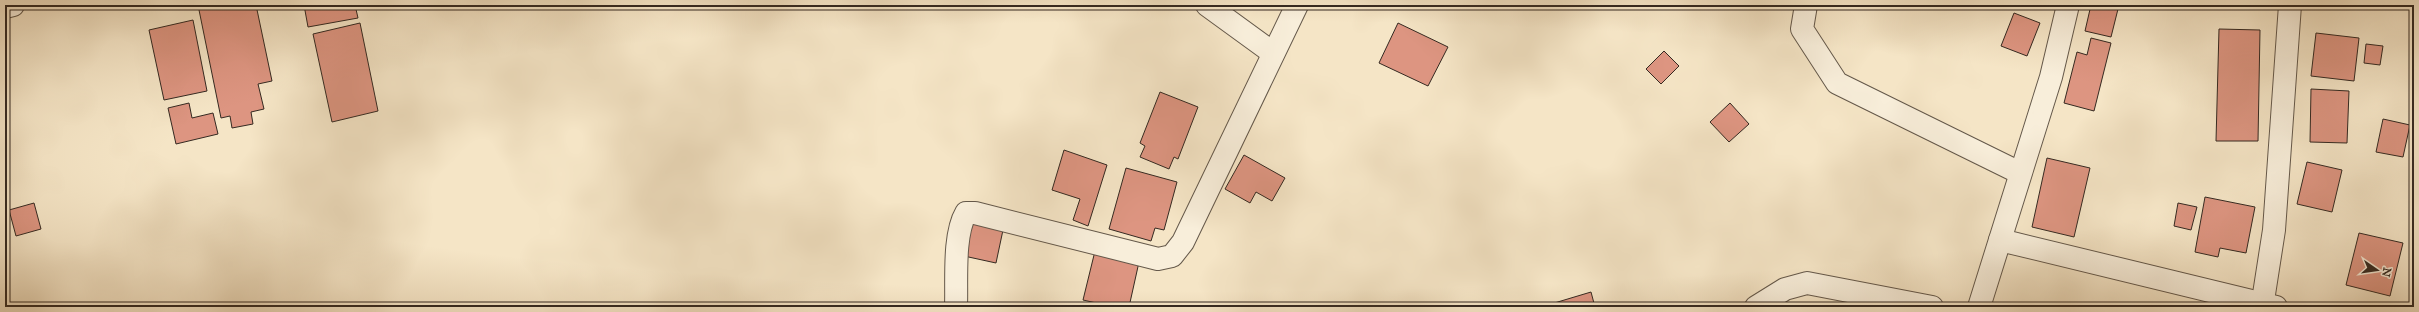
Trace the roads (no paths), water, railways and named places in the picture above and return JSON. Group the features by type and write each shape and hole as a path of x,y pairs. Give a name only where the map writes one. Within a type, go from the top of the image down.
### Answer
{"street":[{"path":"5,8 13,5"},
{"path":"1207,5 1274,53"},
{"path":"956,307 958,242 961,221 966,213 975,213 1158,259 1172,256 1183,242 1297,5"},
{"path":"1806,5 1802,29 1837,83 2020,172"},
{"path":"1979,307 2020,172 2051,77 2068,5"},
{"path":"2000,240 2267,306 2290,5"},
{"path":"1756,307 1785,289 1808,283 1932,307"}]}
